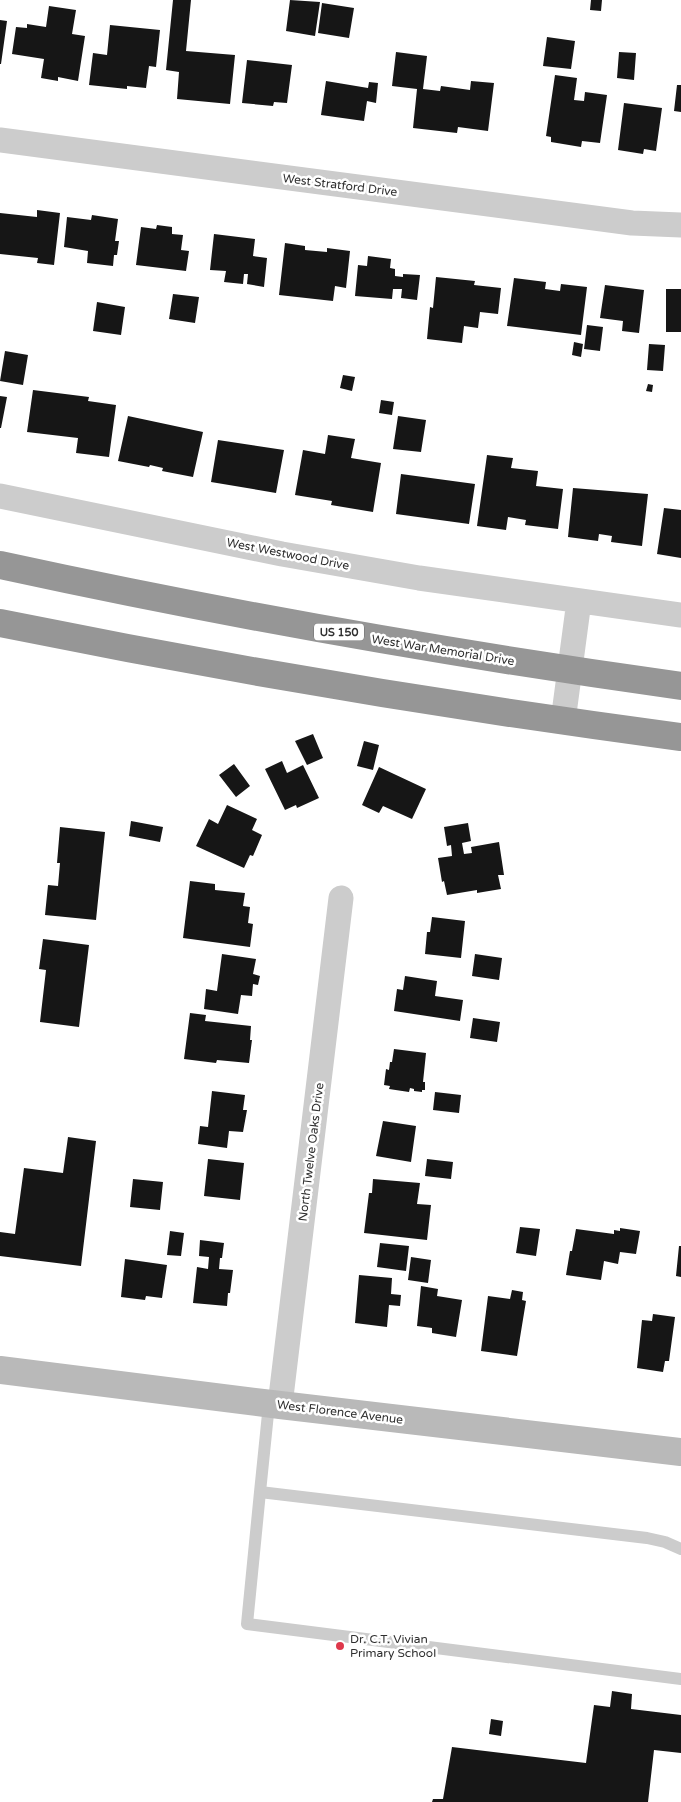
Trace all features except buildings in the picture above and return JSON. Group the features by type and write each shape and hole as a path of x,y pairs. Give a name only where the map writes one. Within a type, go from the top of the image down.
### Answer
{"highway":[{"name":"West War Memorial Drive","path":"0,566 127,593 313,628 681,686"},
{"path":"0,623 266,674 563,721 681,737"}],"street":[{"name":"West Stratford Drive","path":"0,140 632,223 681,225"},
{"name":"West Westwood Drive","path":"0,496 282,554 428,579 681,615"},
{"path":"563,721 579,601"},
{"name":"North Twelve Oaks Drive","path":"275,1404 341,898"},
{"name":"West Florence Avenue","path":"0,1370 681,1452"}],"lane":[{"path":"275,1404 260,1492 247,1624 681,1679"},
{"path":"260,1492 647,1538 665,1542 681,1549"}],"place":[{"name":"Dr. C.T. Vivian Primary School","path":"340,1646"}]}
